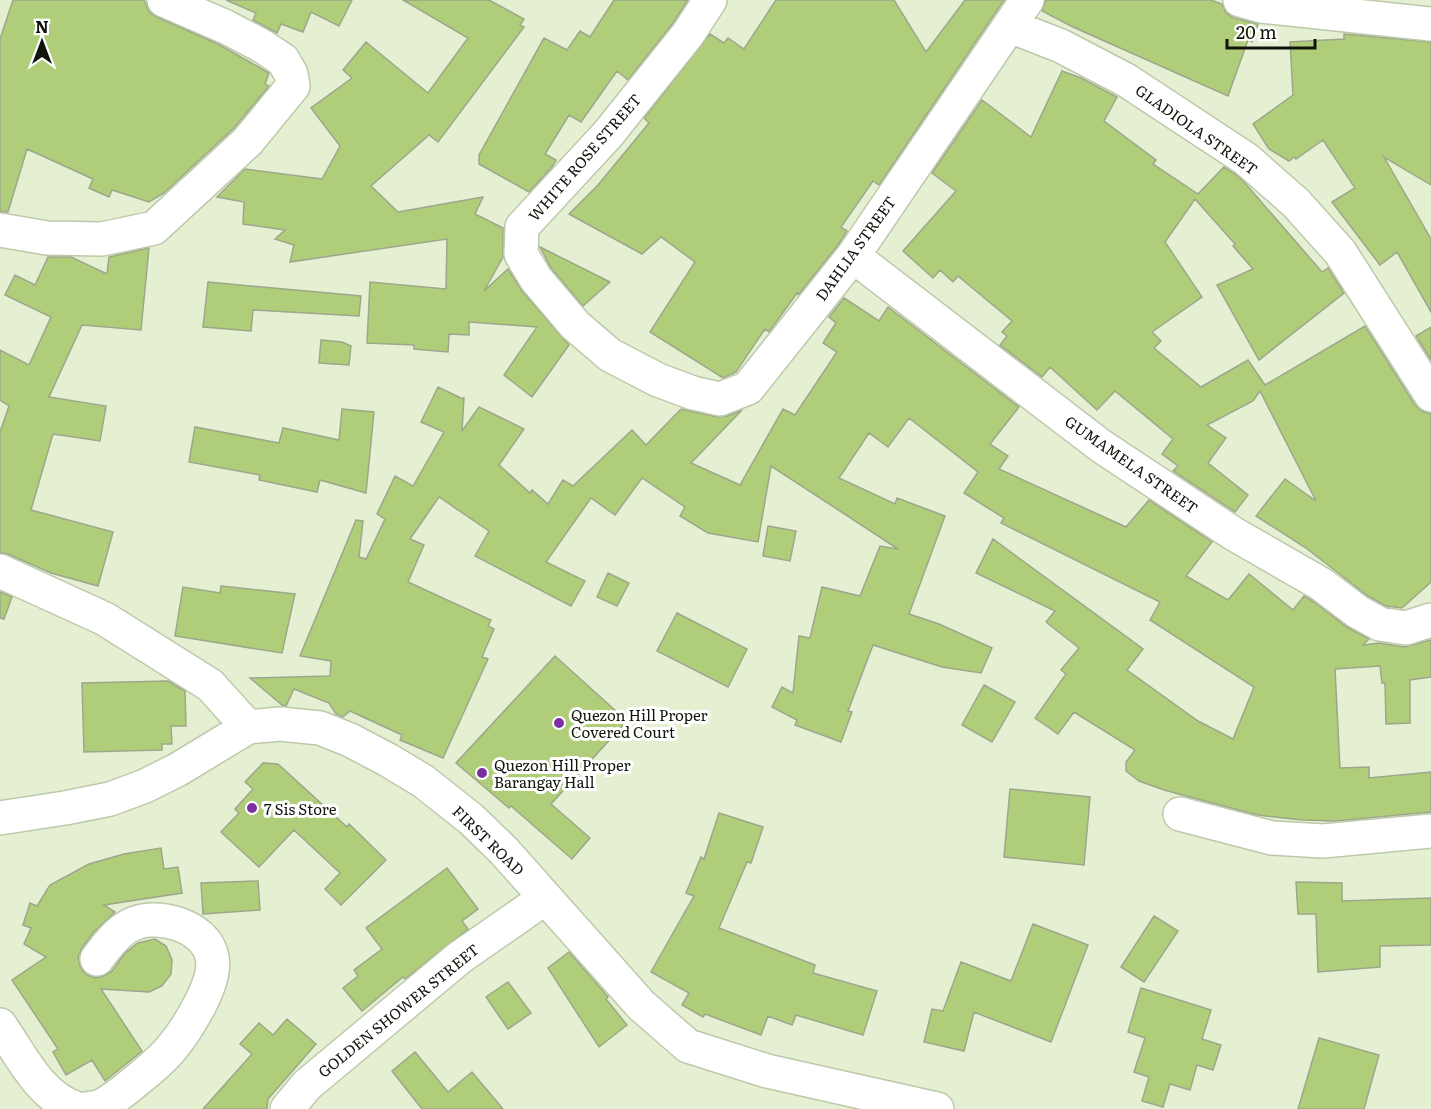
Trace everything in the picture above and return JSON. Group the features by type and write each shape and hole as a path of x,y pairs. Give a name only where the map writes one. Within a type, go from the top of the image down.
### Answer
{"street":[{"path":"0,230 47,238 102,239 154,228 248,141 293,86 291,74 283,60 262,46 226,27 164,0"},
{"name":"WHITE ROSE STREET","path":"658,380 610,355 575,325 536,279 521,254 522,228 608,134 688,34 710,0"},
{"path":"1240,0 1261,6 1431,24"},
{"name":"DAHLIA STREET","path":"658,380 693,393 720,399 748,388 853,256 1019,13"},
{"name":"GLADIOLA STREET","path":"1019,13 1061,46 1126,80 1192,122 1254,166 1296,203 1340,252 1431,395"},
{"name":"GUMAMELA STREET","path":"853,256 1101,446 1234,534 1321,584 1358,612 1380,624 1406,628 1431,620"},
{"path":"0,570 105,619 210,685 248,728"},
{"name":"FIRST ROAD","path":"0,818 110,799 145,786 177,770 248,728 280,724 320,728 350,740 423,781 471,819 504,851 641,1005 688,1046 767,1071 937,1109"},
{"path":"1180,814 1272,838 1323,841 1431,831"},
{"name":"GOLDEN SHOWER STREET","path":"287,1109 307,1085 459,958 545,898"},
{"path":"85,1109 102,1106 170,1051 206,994 212,957 204,942 189,928 173,922 150,919 129,926 113,939 97,959"},
{"path":"0,1025 46,1091 63,1104 78,1109"}],"building":[{"path":"13,0 144,0 149,12 157,17 218,44 269,73 265,84 269,86 234,128 164,193 149,202 112,190 109,197 89,188 93,179 27,149 8,212 0,212 0,39"},
{"path":"226,0 352,0 339,26 311,12 303,32 281,24 277,33 253,20 256,13"},
{"path":"403,0 489,0 524,19 520,25 524,27 438,142 429,135 371,186 398,212 483,197 475,214 503,228 503,257 484,291 508,269 522,291 569,345 532,397 504,375 537,327 469,322 469,335 449,334 448,352 414,349 414,345 367,343 370,282 446,289 447,239 290,262 294,245 275,239 285,230 243,224 244,202 217,197 245,169 322,179 340,146 311,108 352,78 343,70 366,42 428,93 468,38"},
{"path":"614,0 688,0 628,80 617,71 581,122 569,115 545,154 556,160 529,192 479,164 479,155 544,38 567,50 580,31 590,37"},
{"path":"776,0 894,0 926,52 965,0 1004,0 879,185 873,181 841,227 847,231 838,245 799,294 797,293 769,332 765,329 736,372 723,378 650,332 695,262 661,237 642,254 569,214 598,185 649,123 644,118 710,34 724,43 728,38 744,49"},
{"path":"1046,0 1211,0 1222,4 1226,13 1234,18 1258,24 1252,42 1248,40 1228,96 1042,11"},
{"path":"1344,34 1431,42 1431,185 1384,157 1431,239 1431,312 1397,252 1380,265 1332,202 1355,188 1323,140 1296,159 1294,157 1289,161 1269,149 1253,124 1293,95 1290,42 1344,39"},
{"path":"1062,71 1117,97 1104,121 1156,160 1153,164 1198,194 1224,167 1235,174 1322,272 1328,268 1344,293 1259,360 1217,285 1253,269 1233,246 1235,244 1195,199 1165,242 1202,297 1152,332 1161,341 1154,348 1201,387 1248,360 1265,385 1365,326 1415,405 1431,414 1431,582 1402,608 1386,606 1368,596 1306,548 1256,516 1285,479 1316,501 1260,391 1253,401 1207,425 1226,438 1208,463 1248,495 1235,512 1173,471 1178,466 1162,454 1173,439 1115,391 1097,410 1050,367 1042,377 1000,345 1007,336 1002,332 1012,321 958,276 953,282 940,270 933,278 903,251 956,191 932,173 982,100 1031,137"},
{"path":"540,247 610,282 583,306 551,268"},
{"path":"149,248 141,330 82,325 49,397 106,406 100,441 53,434 31,510 113,532 98,586 51,573 8,554 0,553 0,432 9,406 0,400 0,350 29,365 51,317 5,295 15,275 35,285 48,257 71,257 107,274 109,257"},
{"path":"208,282 361,296 359,316 253,310 251,331 203,327"},
{"path":"844,298 879,321 888,307 1019,407 990,444 1008,456 999,469 1126,527 1149,500 1212,542 1186,576 1228,600 1249,574 1293,610 1304,596 1311,600 1347,627 1369,639 1363,645 1379,643 1404,647 1431,640 1431,677 1410,680 1410,723 1386,724 1385,683 1382,683 1380,666 1335,669 1340,768 1369,767 1369,778 1431,772 1431,812 1335,821 1257,815 1139,781 1126,771 1126,762 1135,750 1074,712 1058,734 1035,718 1066,674 1061,670 1079,648 1046,622 1055,611 976,573 993,539 1143,649 1127,670 1198,721 1233,739 1254,687 1150,620 1160,602 1001,523 1004,518 964,493 978,472 909,418 888,447 869,433 839,478 895,504 897,498 945,516 909,614 939,624 992,648 981,673 942,667 873,645 848,711 852,712 841,742 795,725 797,720 772,707 782,687 793,693 799,636 810,638 822,587 860,596 880,546 898,549 771,466 758,542 708,533 680,516 685,507 642,478 615,515 591,498 546,562 585,581 571,606 475,556 489,531 439,497 410,539 424,545 408,582 491,620 488,626 494,629 482,657 488,659 443,758 400,740 402,735 350,711 343,717 336,714 329,703 294,689 286,706 282,705 250,678 330,676 331,661 300,656 356,520 363,521 359,557 366,559 385,519 377,514 395,476 413,486 444,432 421,422 438,387 463,399 464,397 462,431 479,407 524,429 499,465 530,493 532,490 548,504 563,480 573,486 632,430 646,445 681,409 717,417 742,410 691,463 740,485 783,409 795,415 837,352 823,343 836,323 829,317"},
{"path":"1431,327 1431,360 1416,336"},
{"path":"321,340 342,342 351,346 349,365 319,363"},
{"path":"342,409 374,412 366,493 320,480 317,492 259,480 260,475 189,462 195,427 279,443 283,428 339,440"},
{"path":"768,526 796,531 790,561 763,556"},
{"path":"608,573 629,583 617,606 597,597"},
{"path":"221,586 295,594 282,653 175,636 183,587 220,593"},
{"path":"0,592 12,597 4,619 0,618"},
{"path":"677,613 747,649 728,687 657,651"},
{"path":"555,656 627,721 551,804 590,838 572,859 511,806 509,808 456,763"},
{"path":"168,681 185,691 186,726 171,726 172,744 162,744 162,750 84,752 82,683"},
{"path":"984,685 1015,702 992,742 962,725"},
{"path":"263,763 278,764 347,827 349,824 386,860 341,905 325,889 340,873 294,830 259,867 221,832 239,813 235,809 253,789 245,782"},
{"path":"1010,789 1090,797 1084,865 1004,857"},
{"path":"719,813 763,827 751,863 747,862 719,928 815,965 813,973 877,991 863,1035 796,1015 792,1025 768,1016 761,1035 705,1014 703,1017 682,1005 689,993 651,972 694,896 686,893 701,857 704,859"},
{"path":"161,848 164,869 178,867 182,893 104,905 115,912 93,933 78,957 85,974 95,978 112,971 125,953 138,943 155,939 166,946 172,960 171,974 162,986 149,992 101,989 142,1051 105,1081 92,1060 66,1075 53,1052 58,1049 12,980 46,957 24,944 31,928 23,925 30,903 37,906 50,885 89,864 124,854"},
{"path":"447,868 478,909 462,921 468,929 405,979 403,977 362,1011 343,988 358,976 354,970 382,949 366,928"},
{"path":"258,881 260,910 203,914 201,883"},
{"path":"1296,882 1342,883 1342,901 1431,898 1431,945 1380,946 1380,967 1318,972 1316,914 1298,914"},
{"path":"1154,916 1178,931 1144,982 1121,967"},
{"path":"1033,924 1088,945 1051,1042 974,1012 964,1051 924,1042 932,1009 943,1011 961,962 1011,981"},
{"path":"569,952 608,997 606,999 627,1025 599,1047 548,968"},
{"path":"508,982 531,1013 508,1029 486,997"},
{"path":"1141,988 1211,1010 1202,1039 1221,1045 1213,1070 1197,1065 1190,1090 1170,1084 1163,1107 1142,1101 1149,1077 1134,1072 1145,1038 1128,1032"},
{"path":"287,1019 316,1044 268,1099 267,1109 203,1109 252,1054 240,1044 259,1023 273,1035"},
{"path":"1319,1038 1379,1055 1364,1109 1298,1109"},
{"path":"415,1052 448,1092 472,1072 503,1109 422,1109 392,1071"}],"place":[{"name":"Quezon Hill Proper Covered Court","path":"559,723"},
{"name":"Quezon Hill Proper Barangay Hall","path":"482,773"},
{"name":"7 Sis Store","path":"252,808"}]}
